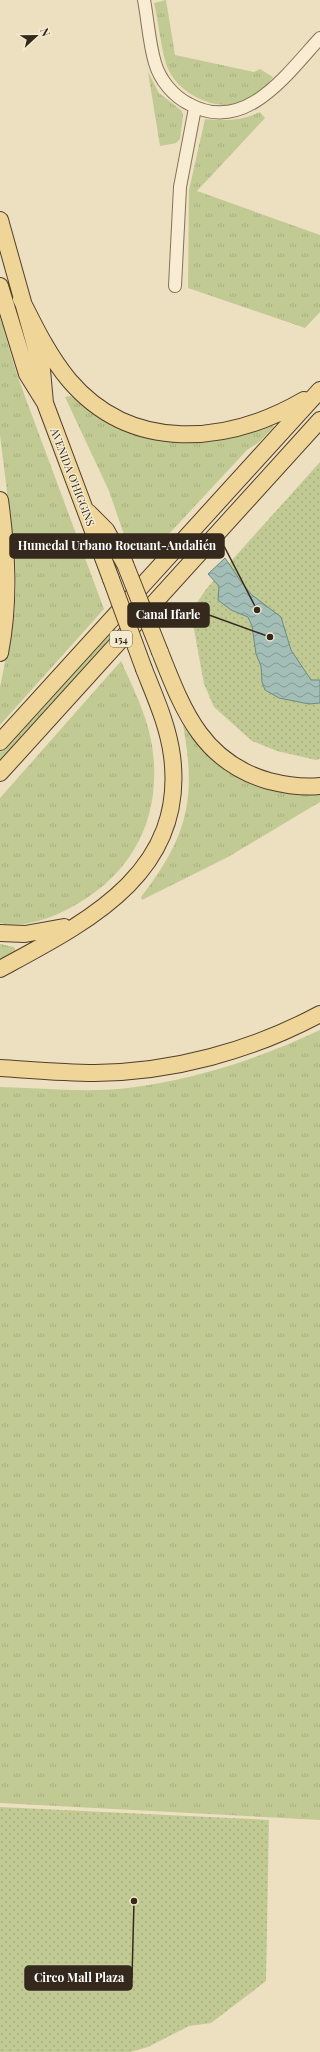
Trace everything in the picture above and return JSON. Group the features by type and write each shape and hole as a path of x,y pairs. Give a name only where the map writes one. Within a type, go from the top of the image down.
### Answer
{"main road":[{"name":"AVENIDA O'HIGGINS","path":"0,220 21,300 42,370 45,403"},
{"name":"AVENIDA O'HIGGINS","path":"0,286 27,374 45,403 164,721 171,749 173,784 169,811 160,838 141,871 115,899 90,916"},
{"path":"21,300 61,369 80,391 118,418 149,429 184,435 202,435 236,429 268,419 287,410 320,389"},
{"name":"154","path":"0,742 320,389"},
{"name":"154","path":"0,773 320,420"},
{"path":"0,500 7,563 8,589 6,615 0,653"},
{"path":"84,508 106,530 124,564 189,718 206,742 222,758 241,770 264,780 290,786 320,786"},
{"path":"0,933 17,934 42,932 65,926 90,916"},
{"path":"0,969 90,916"},
{"path":"0,1068 94,1073 162,1068 189,1063 238,1048 288,1030 320,1014"}],"street":[{"path":"144,0 155,63 160,74 172,91 195,108 204,111 224,113 255,103 276,87 320,38"},
{"path":"175,286 180,187 195,108"}],"green space":[{"path":"166,0 175,55 254,72 260,69 273,77 266,86 251,99 228,105 215,104 204,100 192,95 182,88 174,79 166,63 154,3"},
{"path":"148,72 159,93 182,111 183,116 180,139 176,143 160,146"},
{"path":"260,112 265,118 197,191 320,235 320,312 305,328 188,288 189,190 205,119 233,120"},
{"path":"0,317 17,375 104,609 0,725 0,687 14,619 16,587 15,557 0,435"},
{"path":"71,396 94,412 117,425 141,434 166,440 191,442 217,440 243,435 269,425 273,425 274,427 258,443 247,450 154,550 150,544 130,552 109,491 65,397"},
{"path":"320,462 320,759 316,760 277,751 252,741 214,707 204,684 193,624 194,607 207,588"},
{"path":"115,628 117,633 0,762 0,752 72,671"},
{"path":"121,661 146,720 151,740 154,765 154,790 142,835 131,855 116,873 98,890 77,904 40,921 20,924 0,923 0,798"},
{"path":"182,720 214,759 320,792 320,802 228,857 142,900 141,897 170,854 179,834 185,814 189,771 187,747"},
{"path":"0,944 14,947 16,951 0,959"},
{"path":"320,1030 320,1820 0,1803 0,1087 96,1090 128,1088 178,1080 251,1059"},
{"path":"0,1807 269,1820 266,1981 211,2023 189,2026 148,2047 130,2052 0,2052"}],"water":[{"path":"225,558 252,595 281,617 291,650 311,680 320,680 320,703 309,704 279,698 265,690 262,682 261,666 256,654 252,626 248,617 231,610 218,600 219,586 208,574"}],"place":[{"name":"Humedal Urbano Rocuant-Andalién","path":"257,610"},
{"name":"Canal Ifarle","path":"270,637"},
{"name":"Circo Mall Plaza","path":"134,1901"}]}
